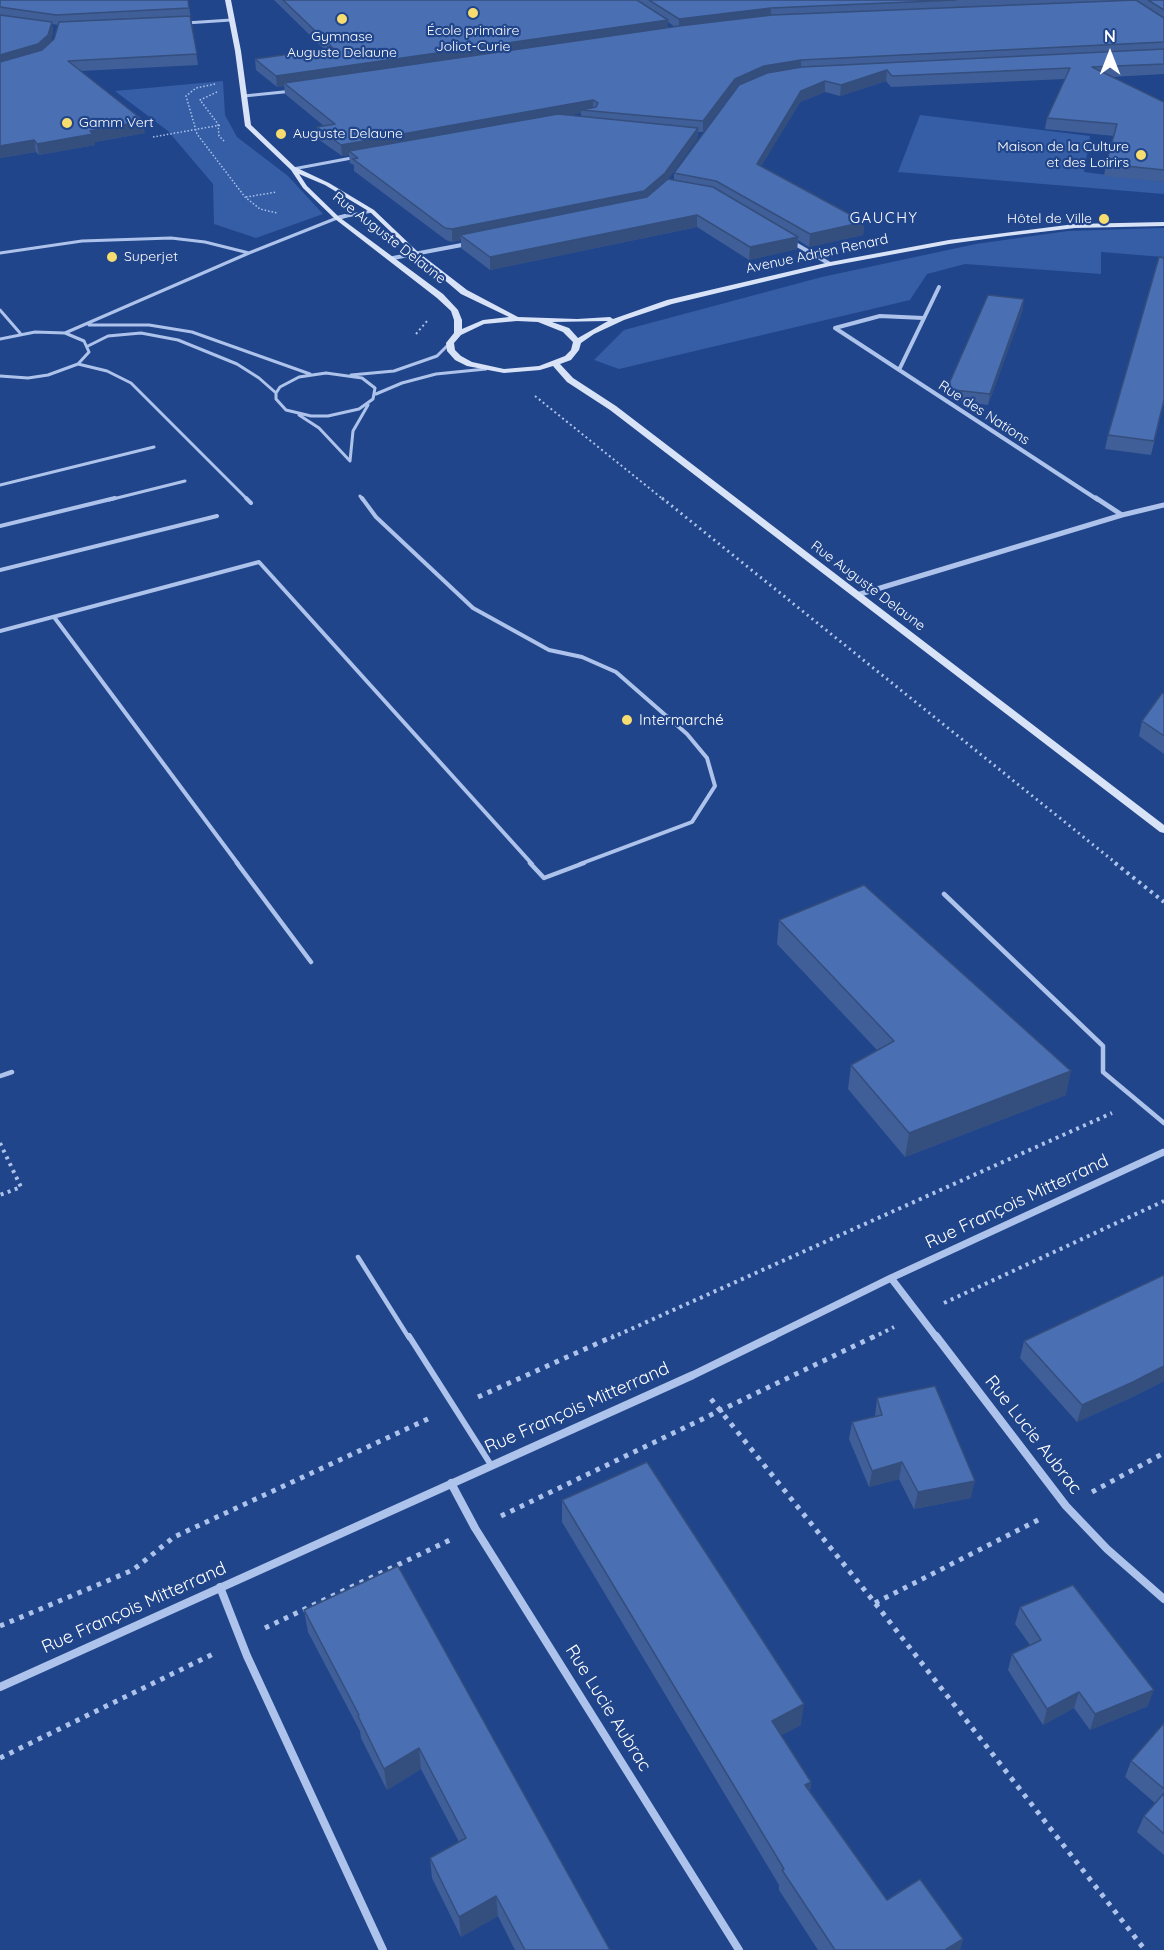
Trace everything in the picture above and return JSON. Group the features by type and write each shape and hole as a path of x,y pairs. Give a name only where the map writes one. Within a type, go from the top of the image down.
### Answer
{"street":[{"path":"228,0 243,81 246,121"},
{"path":"183,23 231,20"},
{"path":"244,96 297,90"},
{"name":"Rue Auguste Delaune","path":"246,121 259,138 293,169 305,187 337,218 393,258 454,310 458,320 458,333"},
{"path":"293,169 360,156"},
{"name":"Rue Auguste Delaune","path":"293,169 327,184 372,211 417,254 464,292 517,319"},
{"path":"337,218 372,211"},
{"name":"Avenue Adrien Renard","path":"556,364 568,358 575,350 577,342 591,332 621,318 670,302 830,264 949,242 1007,234 1075,226 1164,224"},
{"path":"791,241 830,264"},
{"path":"393,258 476,242"},
{"path":"899,370 922,318 939,287"},
{"name":"Rue des Nations","path":"922,318 880,316 835,328 1122,515"},
{"name":"Avenue Adrien Renard","path":"541,321 621,318"},
{"path":"556,364 522,371 486,369 458,358 451,351 450,343 458,333 483,322 517,319 541,321 566,330 577,342"},
{"name":"Rue Auguste Delaune","path":"556,364 570,380 613,408 1164,830"},
{"path":"857,595 1122,515 1164,505"},
{"name":"Rue François Mitterrand","path":"0,1687 693,1375 891,1278 1164,1152"},
{"name":"Rue Lucie Aubrac","path":"891,1278 1066,1506 1107,1549 1164,1599"},
{"name":"Rue Lucie Aubrac","path":"451,1483 475,1528 739,1950"},
{"path":"220,1587 247,1656 383,1950"}],"lane":[{"path":"0,339 20,333 65,333 249,253 337,218"},
{"path":"0,253 82,241 161,238 206,242 249,253"},
{"path":"0,310 20,333"},
{"path":"85,325 149,325 192,332 294,370 312,374 351,375 394,371 437,356 450,343"},
{"path":"0,376 28,378 48,375 78,364 89,352 88,346 84,341 65,333"},
{"path":"88,346 108,336 141,333 178,340 237,364 259,378 276,393"},
{"path":"78,364 107,371 131,383 251,503"},
{"path":"375,394 402,383 436,374 486,369"},
{"path":"312,374 288,382 276,393 276,399 279,405 320,428 350,461 353,431 375,394 375,388 370,383 351,375"},
{"path":"296,414 336,415 369,404"},
{"path":"0,485 154,447"},
{"path":"0,526 185,481"},
{"path":"0,631 259,562 544,878 692,822 715,786 706,758 687,734 616,672 582,657 549,650 473,608 376,517 360,496"},
{"path":"0,570 217,516"},
{"path":"54,617 311,962"},
{"path":"944,894 1103,1046 1103,1071 1164,1123"},
{"path":"0,1076 12,1071"},
{"path":"358,1257 491,1465"}],"path":[{"path":"228,144 219,136 219,126 200,100 243,81"},
{"path":"153,137 246,121"},
{"path":"424,362 417,355 411,343 431,317"},
{"path":"533,394 1164,902"},
{"path":"0,1626 132,1570 174,1537 454,1408 1138,1102"},
{"path":"0,1143 21,1187 0,1195"},
{"path":"918,1315 1164,1201"},
{"path":"693,1375 875,1603 1145,1950"},
{"path":"875,1603 1066,1506 1164,1453"}],"shaded area":[{"path":"223,81 225,115 237,137 288,176 323,214 256,238 214,224 213,184 168,131 115,91"},
{"path":"920,115 1090,136 1084,172 1164,182 1164,194 898,172"},
{"path":"1164,228 1164,257 1101,252 1101,274 965,264 927,274 910,300 619,369 594,360 624,330 822,277 976,244 1068,231"}],"building":[{"path":"0,0 188,0 189,8 56,15 0,7"},
{"path":"283,0 637,0 668,20 276,76 255,59 333,48"},
{"path":"649,0 956,0 771,8 679,19"},
{"path":"1136,0 1164,18 1164,42 801,60 764,66 735,79 703,121 581,110 596,107 598,103 593,100 341,145 317,127 335,124 284,83 679,26 772,15"},
{"path":"1148,0 1164,0 1164,10"},
{"path":"0,15 52,22 48,35 38,44 0,55"},
{"path":"190,16 197,54 68,61 144,121 90,131 93,134 37,144 34,140 0,146 0,62 42,50 54,39 59,22"},
{"path":"1164,49 1164,64 1092,67 1164,102 1164,170 1106,164 1117,124 1047,118 1070,68 892,76 887,70 841,85 825,81 801,91 757,164 864,222 810,234 716,181 674,173 739,85 767,73 802,67"},
{"path":"558,114 698,128 665,173 644,191 452,229 445,228 353,159 358,158 349,151"},
{"path":"668,179 713,187 798,237 750,247 697,215 490,257 460,235 647,197"},
{"path":"1159,257 1164,258 1164,400 1154,441 1108,435"},
{"path":"988,295 1024,299 990,394 954,390 948,386"},
{"path":"1162,693 1164,694 1164,736 1142,721"},
{"path":"864,885 1071,1071 909,1133 851,1065 894,1041 779,920"},
{"path":"1164,1275 1164,1366 1133,1382 1082,1405 1024,1341"},
{"path":"935,1386 975,1481 918,1492 902,1462 872,1471 852,1422 882,1415 877,1398"},
{"path":"647,1462 804,1704 772,1721 811,1782 805,1785 887,1900 920,1879 963,1939 945,1950 835,1950 782,1870 784,1869 562,1500"},
{"path":"398,1566 610,1950 525,1950 496,1896 459,1917 430,1858 466,1838 419,1748 384,1769 359,1715 304,1610"},
{"path":"1073,1585 1154,1690 1095,1714 1079,1692 1047,1709 1012,1654 1041,1640 1020,1607"},
{"path":"1164,1723 1164,1789 1131,1761"},
{"path":"1164,1793 1164,1834 1144,1816"}],"place":[{"name":"École primaire Joliot-Curie","path":"473,13"},
{"name":"Gymnase Auguste Delaune","path":"342,19"},
{"name":"Gamm Vert","path":"67,123"},
{"name":"Auguste Delaune","path":"281,134"},
{"name":"Maison de la Culture et des Loirirs","path":"1141,155"},
{"name":"Hôtel de Ville","path":"1104,219"},
{"name":"Superjet","path":"112,257"},
{"name":"Intermarché","path":"627,720"}],"district":[{"name":"GAUCHY","path":"884,218"}]}
